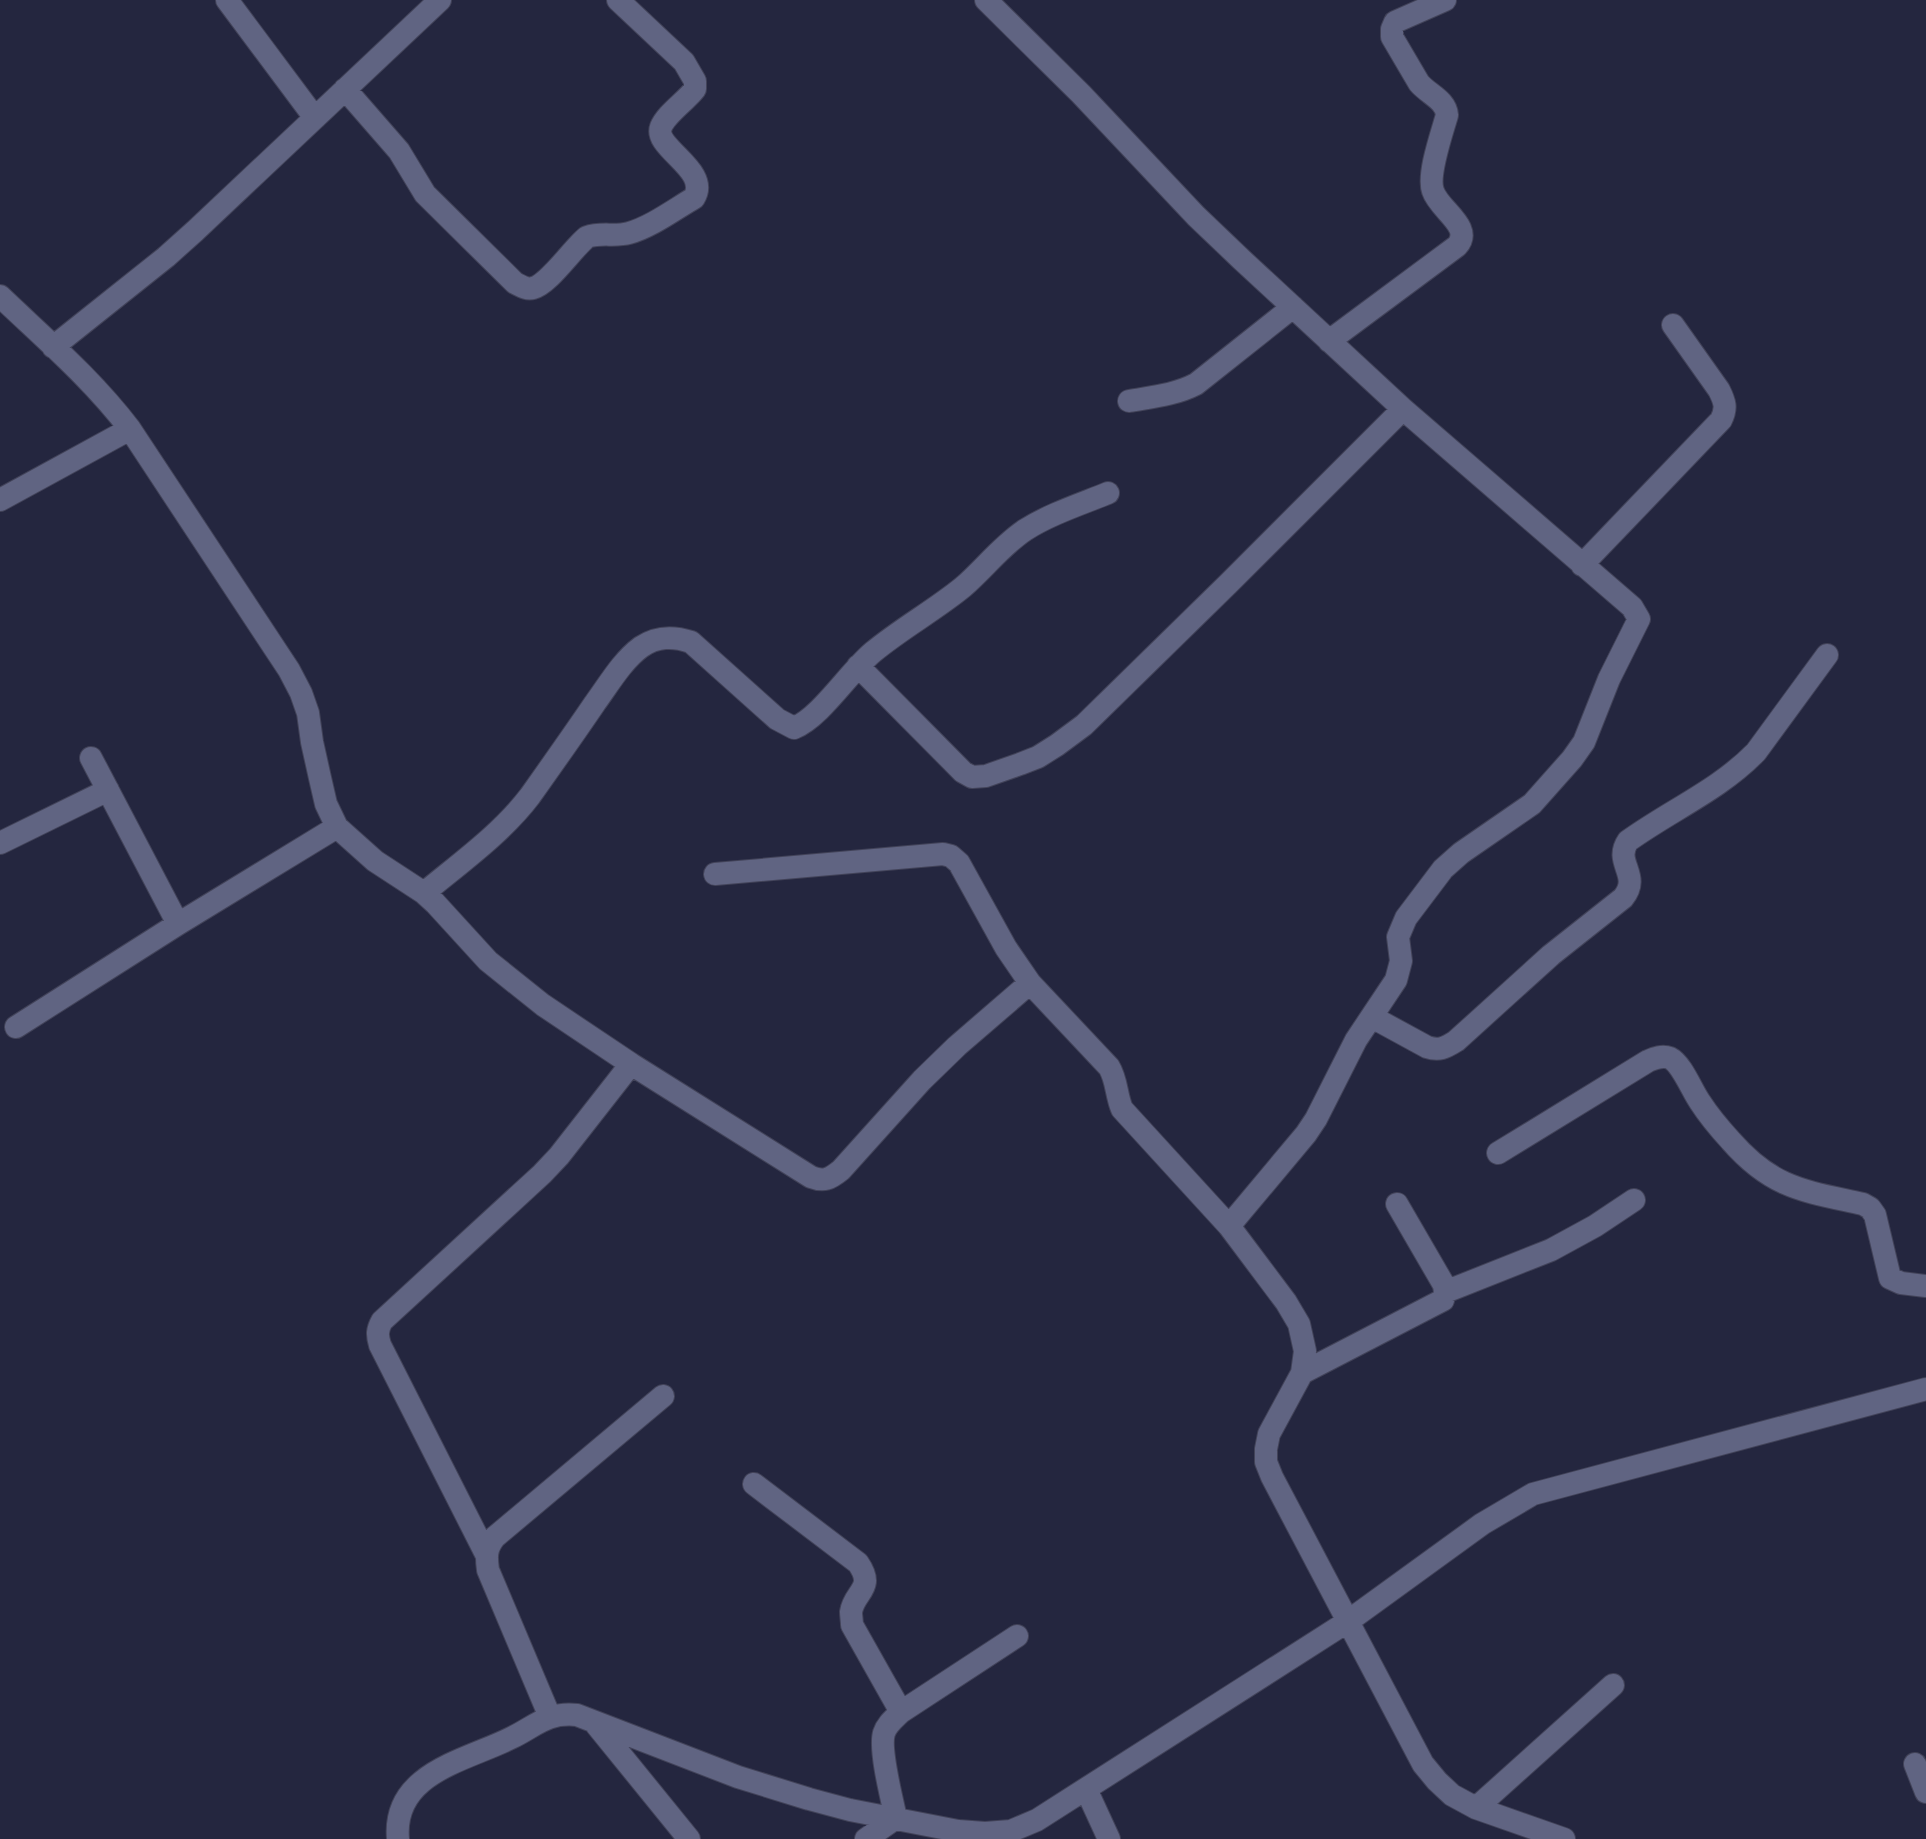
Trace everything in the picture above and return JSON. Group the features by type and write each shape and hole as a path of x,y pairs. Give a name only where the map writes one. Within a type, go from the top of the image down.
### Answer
{"street":[{"path":"227,0 315,118"},
{"path":"53,347 166,257 440,0"},
{"path":"345,89 399,151 425,194 515,282 531,289 539,286 548,278 587,237 596,234 618,235 640,229 694,198 698,191 698,183 692,173 665,141 660,129 663,122 695,89 695,82 684,62 618,0"},
{"path":"986,0 1074,87 1196,216 1403,409 1632,607 1639,619 1609,679 1584,742 1558,776 1532,804 1452,861 1436,878 1401,927 1398,937 1400,971 1391,990 1356,1040 1306,1134 1229,1226"},
{"path":"1329,341 1457,246 1462,240 1463,234 1460,228 1437,199 1432,185 1432,172 1446,108 1443,103 1424,89 1392,37 1392,29 1395,22 1445,0"},
{"path":"0,296 85,377 130,429 289,670 301,693 308,713 312,742 326,804 337,828 375,861 424,893 446,914 488,961 509,980 631,1064 811,1177 821,1181 830,1178 841,1170 928,1074 1030,983"},
{"path":"1129,401 1172,393 1196,384 1292,307"},
{"path":"1582,565 1721,420 1726,411 1725,401 1719,390 1673,325"},
{"path":"858,666 963,772 972,777 991,774 1038,757 1084,725 1403,409"},
{"path":"0,500 130,429"},
{"path":"424,893 485,841 528,798 620,668 641,647 660,638 677,637 691,642 777,719 794,728 810,719 858,666 892,637 962,588 1009,542 1025,530 1039,522 1108,493"},
{"path":"1372,1017 1436,1050 1446,1048 1456,1041 1551,955 1623,898 1629,890 1631,882 1623,857 1624,848 1628,841 1705,793 1743,765 1756,752 1827,655"},
{"path":"91,758 178,924"},
{"path":"0,843 108,790"},
{"path":"16,1027 178,924 337,828"},
{"path":"715,874 942,854 951,856 959,863 1006,948 1030,983 1109,1067 1115,1077 1118,1101 1129,1118 1229,1226 1286,1302 1298,1324 1305,1350 1302,1373 1269,1434 1266,1462 1347,1622 1423,1764 1437,1782 1452,1795 1476,1808 1564,1839"},
{"path":"1498,1153 1648,1061 1664,1056 1671,1058 1677,1064 1700,1102 1752,1164 1771,1177 1797,1189 1863,1204 1870,1208 1878,1223 1890,1278 1901,1283 1926,1286"},
{"path":"550,1717 488,1570 486,1554 380,1345 377,1335 382,1321 542,1174 559,1156 631,1064"},
{"path":"1445,1292 1558,1246 1594,1226 1634,1200"},
{"path":"1302,1373 1443,1300 1444,1286 1397,1204"},
{"path":"398,1839 398,1819 402,1806 416,1787 437,1770 510,1739 550,1717 563,1714 577,1715 763,1785 850,1810 958,1831 985,1833 1011,1831 1037,1820 1347,1622 1482,1524 1533,1494 1926,1388"},
{"path":"486,1554 489,1545 495,1537 663,1396"},
{"path":"754,1484 858,1563 863,1571 864,1586 851,1610 852,1624 901,1712"},
{"path":"896,1818 883,1740 884,1732 901,1712 1017,1636"},
{"path":"1476,1808 1614,1685"},
{"path":"593,1721 689,1839"},
{"path":"1915,1764 1926,1792"},
{"path":"1086,1789 1109,1839"},
{"path":"866,1839 896,1818"}]}
